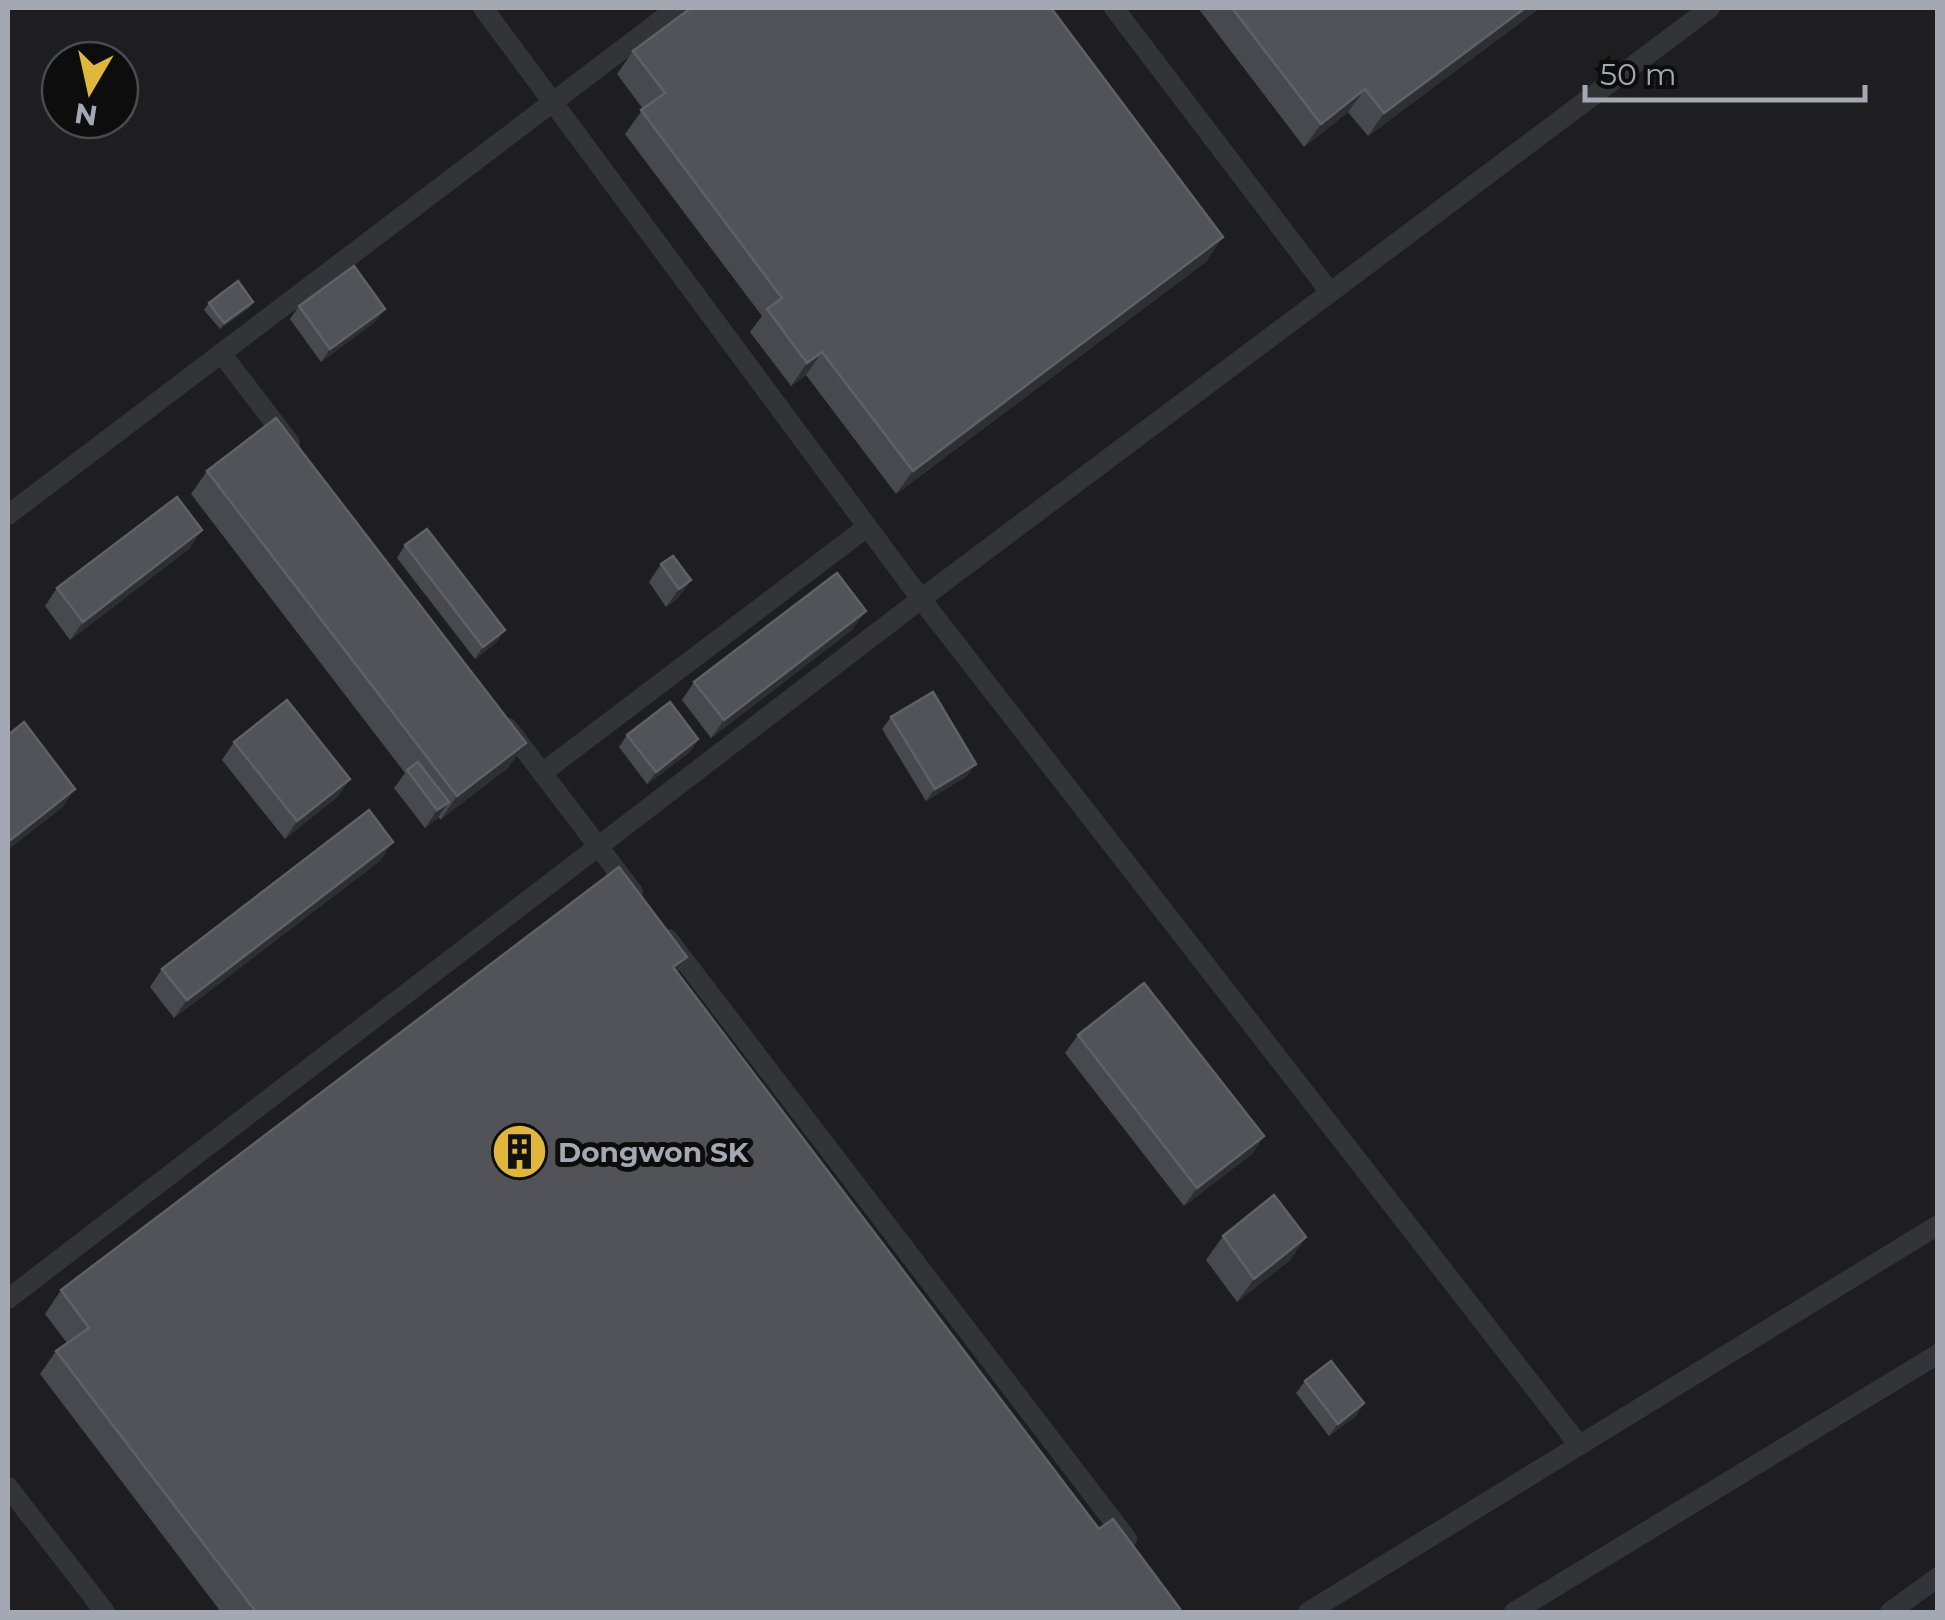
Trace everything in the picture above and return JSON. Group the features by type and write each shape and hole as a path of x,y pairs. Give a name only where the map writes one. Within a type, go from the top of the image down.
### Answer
{"lane":[{"path":"483,8 921,599 1579,1446"},
{"path":"8,515 677,8"},
{"path":"1114,8 1330,292"},
{"path":"8,1299 921,599 1710,8"},
{"path":"221,354 304,462"},
{"path":"542,773 867,526"},
{"path":"494,711 1135,1550"},
{"path":"1308,1612 1938,1225"},
{"path":"1514,1612 1938,1354"},
{"path":"8,1487 104,1612"},
{"path":"1890,1612 1938,1577"}],"shaded area":[{"path":"8,8 1937,8 1937,1612 8,1612"}],"building":[{"path":"691,8 1051,8 1223,237 913,471 822,352 807,363 767,309 782,298 641,110 665,93 633,51"},
{"path":"1232,8 1525,8 1384,113 1365,89 1321,124"},
{"path":"354,266 385,309 330,349 299,306"},
{"path":"238,281 253,302 224,323 209,303"},
{"path":"276,418 526,743 457,796 207,471"},
{"path":"177,497 202,530 83,622 57,588"},
{"path":"427,529 505,630 483,647 405,545"},
{"path":"673,556 691,580 679,589 661,564"},
{"path":"837,573 866,611 724,720 694,682"},
{"path":"933,692 976,764 935,789 891,717"},
{"path":"287,700 350,779 297,821 234,742"},
{"path":"670,702 698,739 656,772 627,735"},
{"path":"24,722 75,789 8,842 8,735"},
{"path":"418,762 449,802 437,810 407,770"},
{"path":"369,810 393,842 187,1000 162,969"},
{"name":"Dongwon SK","path":"619,867 687,957 673,967 1099,1529 1113,1519 1180,1609 256,1612 56,1351 89,1328 61,1290"},
{"path":"1144,983 1264,1136 1197,1188 1078,1035"},
{"path":"1274,1195 1306,1237 1254,1279 1223,1236"},
{"path":"1331,1361 1364,1403 1338,1424 1305,1381"}],"place":[{"name":"Dongwon SK","path":"519,1152"}]}
